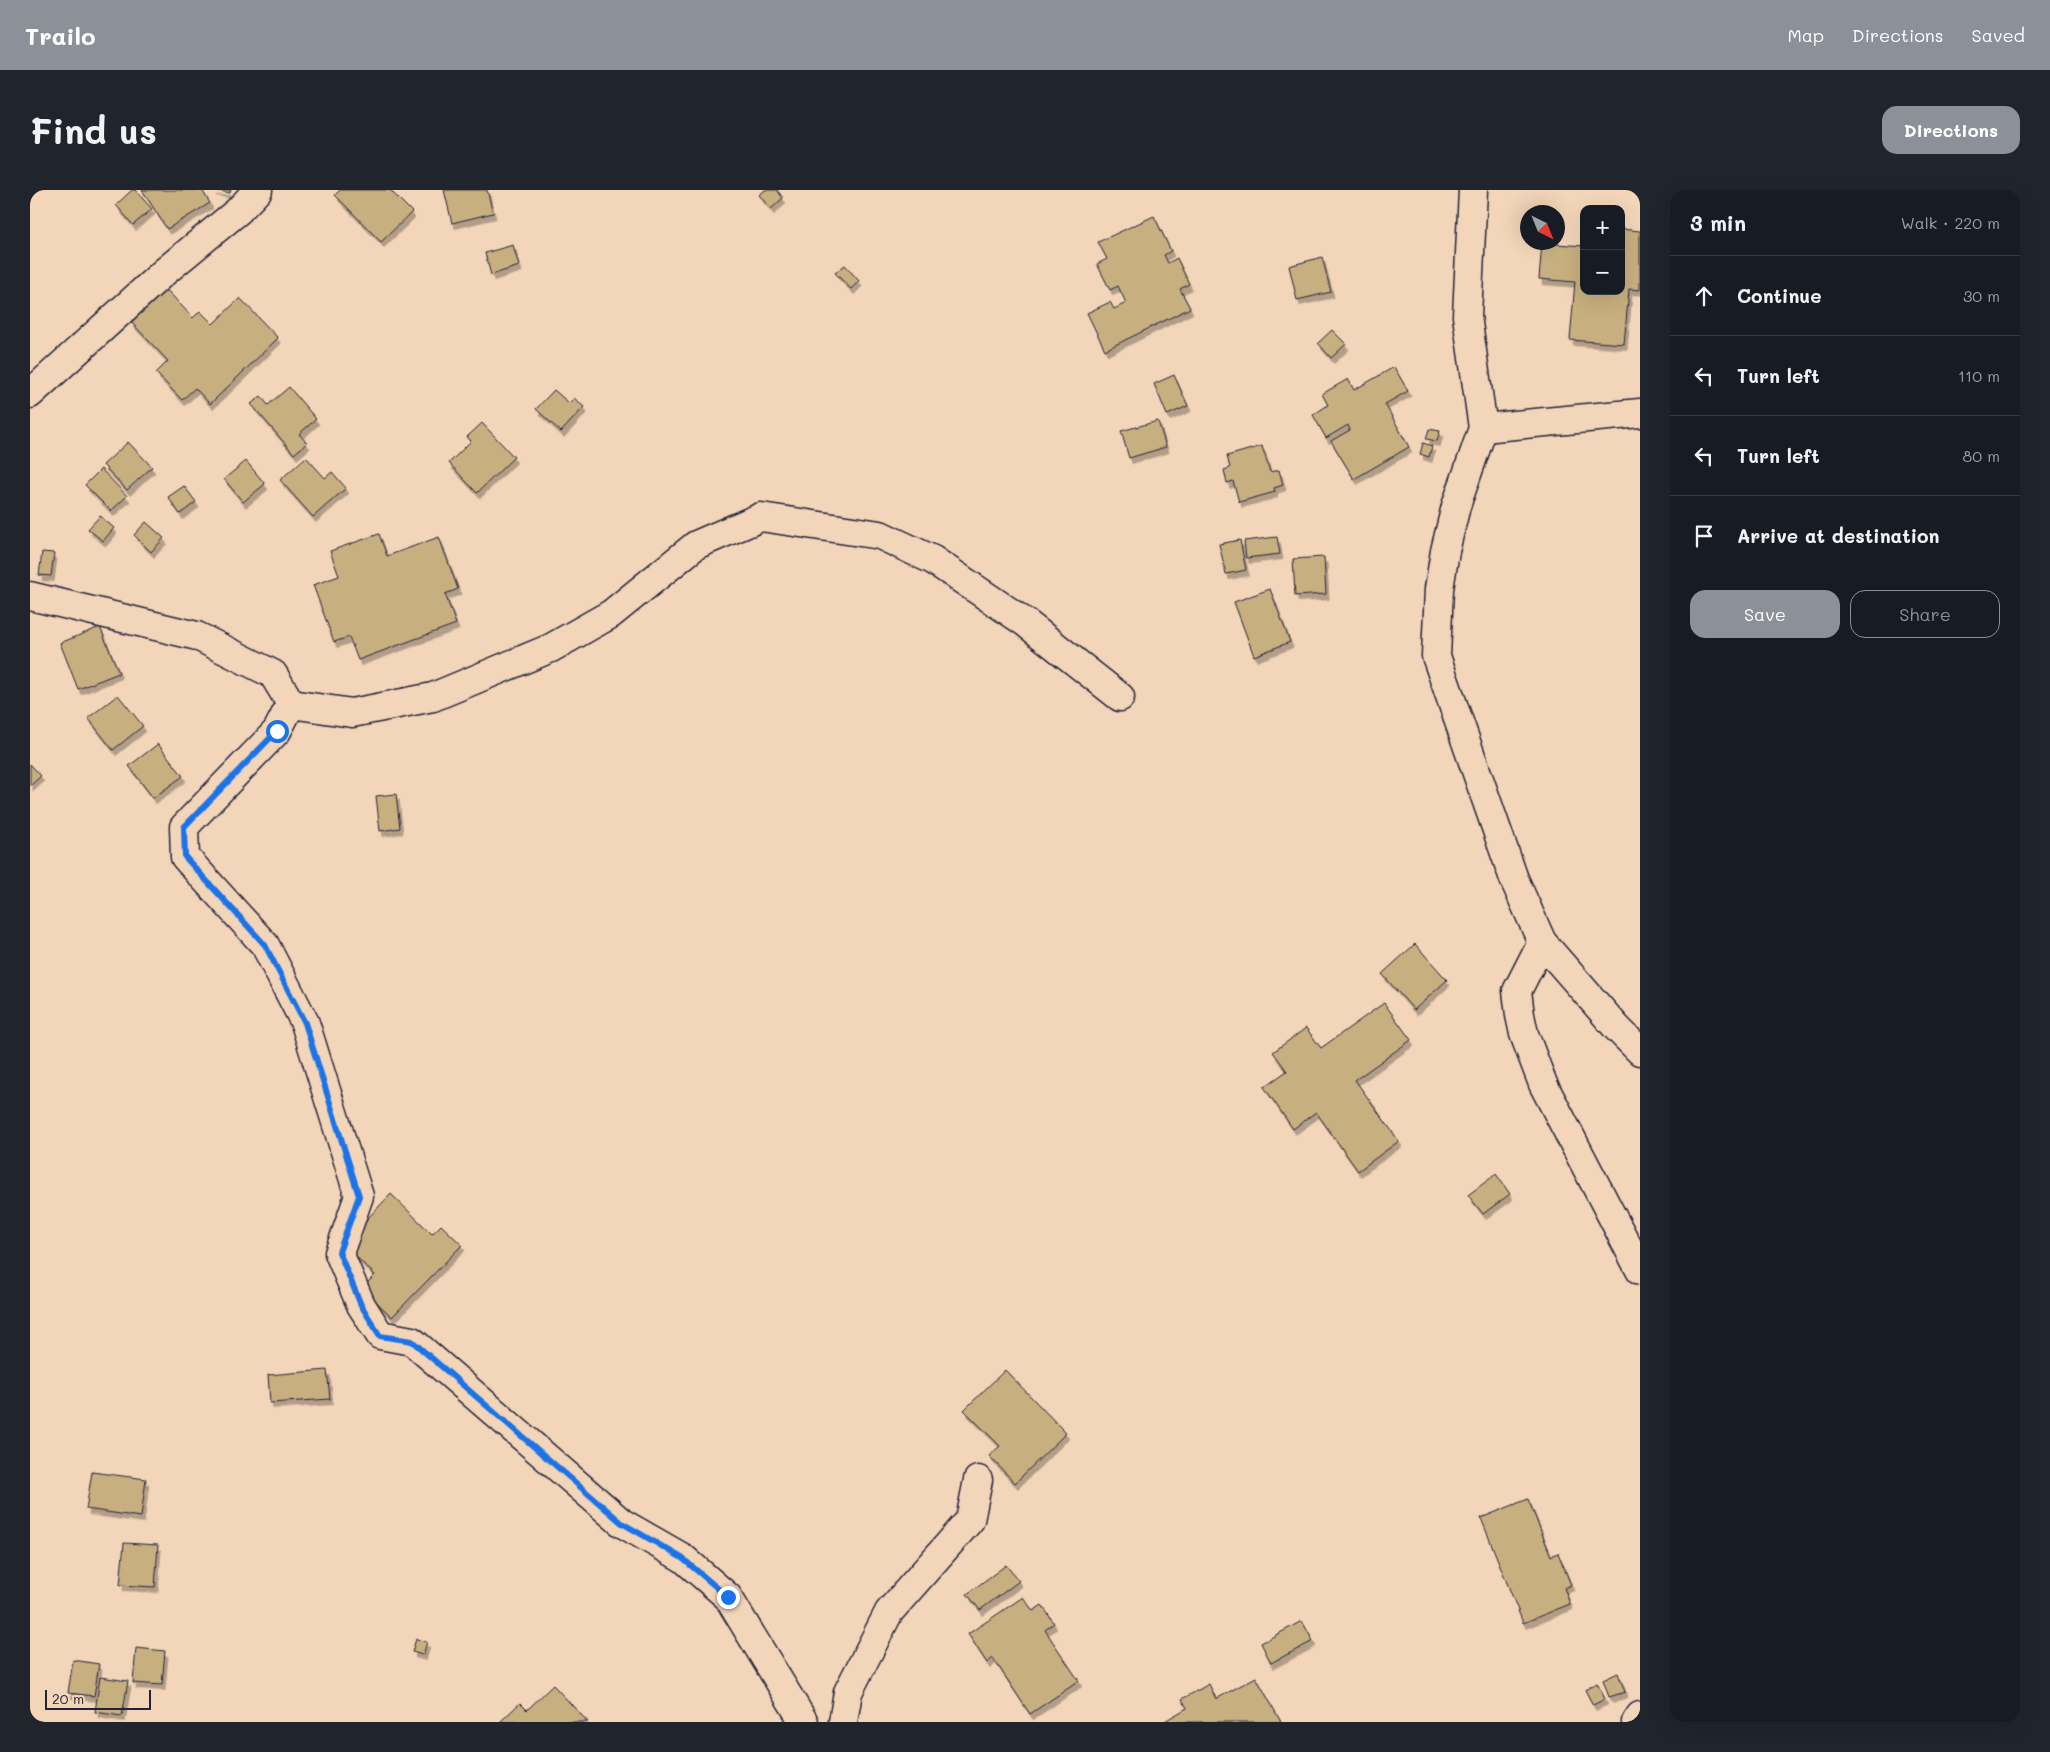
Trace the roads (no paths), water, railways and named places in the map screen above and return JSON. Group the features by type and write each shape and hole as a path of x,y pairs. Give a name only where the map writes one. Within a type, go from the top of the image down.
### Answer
{"street":[{"path":"30,394 163,273 238,211 258,190"},
{"path":"1473,190 1467,316 1483,428 1456,506 1445,551 1439,589 1436,656 1514,879 1542,942 1617,1028 1640,1051"},
{"path":"1483,428 1640,414"},
{"path":"30,596 197,636 273,674 292,704 352,714 433,697 551,648 611,614 696,545 761,517 880,535 933,560 1026,623 1120,697"},
{"path":"292,704 277,731 184,827 185,857 265,945 305,1023 359,1196 339,1252 361,1305 380,1336 412,1341 622,1523 682,1558 728,1597 804,1722"},
{"path":"1542,942 1517,990 1524,1034 1543,1084 1640,1270"},
{"path":"842,1722 848,1692 889,1612 970,1520 978,1480"},
{"path":"1636,1722 1640,1716"}]}
